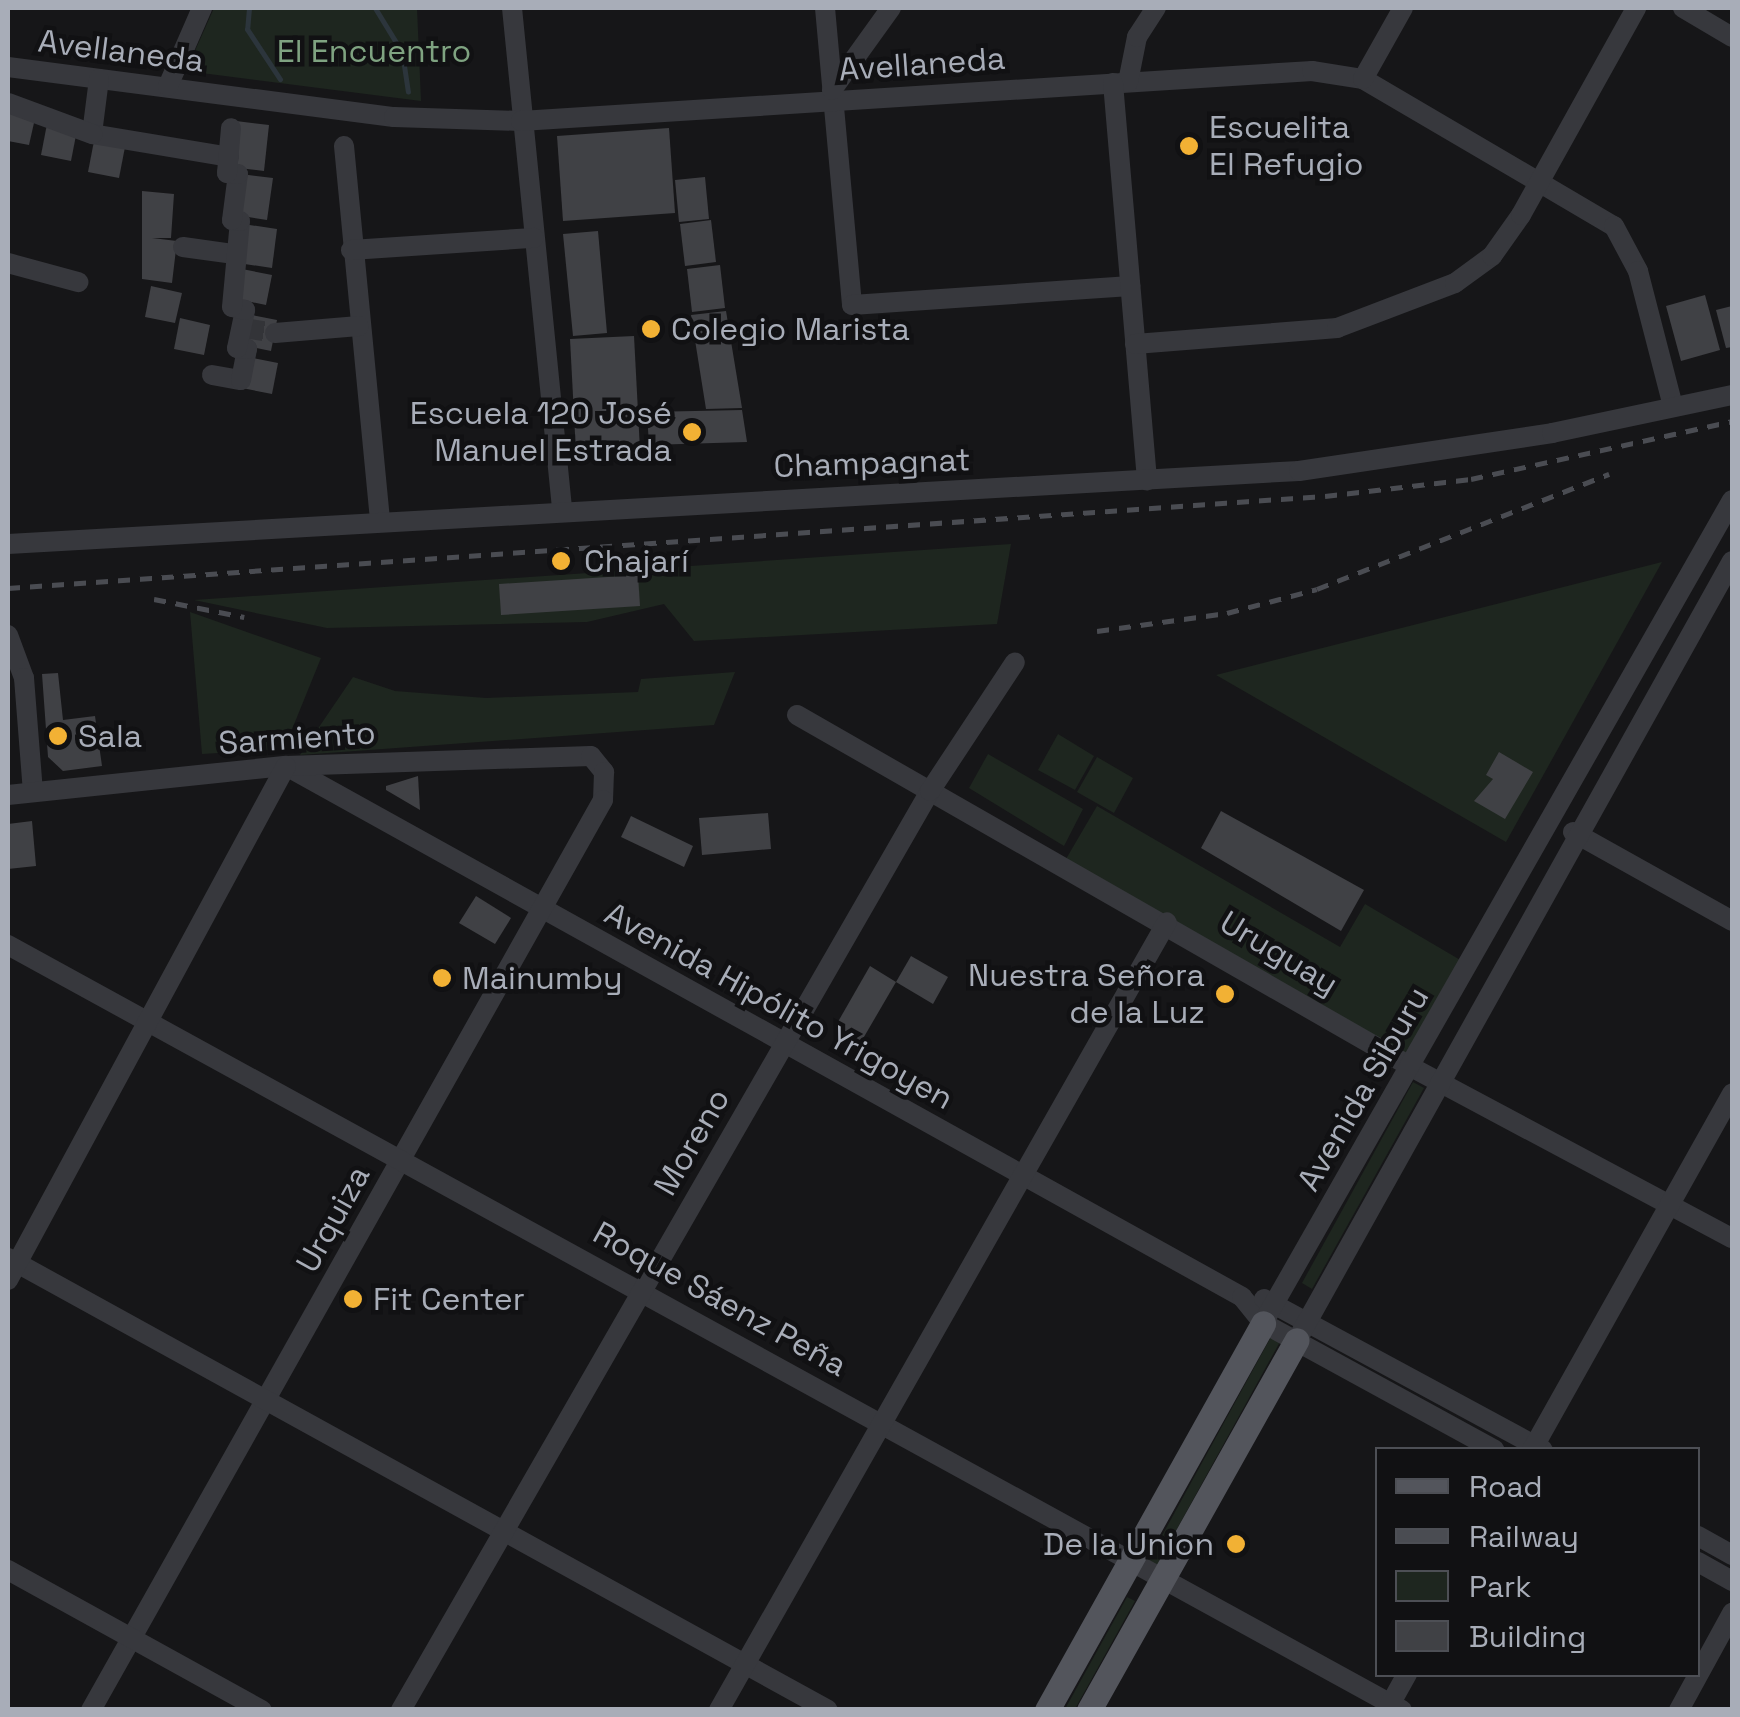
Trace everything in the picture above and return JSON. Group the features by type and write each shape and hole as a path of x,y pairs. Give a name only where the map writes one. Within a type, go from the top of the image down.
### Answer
{"main road":[{"name":"Avenida Siburu","path":"1048,1710 1270,1312"},
{"name":"Avenida Siburu","path":"1089,1710 1304,1329"}],"street":[{"path":"168,86 202,8"},
{"path":"512,8 562,508"},
{"path":"825,8 852,305 1130,286"},
{"path":"832,96 891,8"},
{"path":"1147,481 1130,286 1120,82 1137,36 1156,8"},
{"path":"1363,80 1403,8"},
{"path":"1135,344 1336,328 1413,304 1492,256 1539,182 1636,8"},
{"path":"1683,8 1732,37"},
{"name":"Avellaneda","path":"8,67 168,86 191,98 348,112 521,121 832,96 1312,70 1363,80 1614,226 1629,249 1672,406"},
{"path":"92,134 99,79"},
{"path":"8,103 92,134 228,156"},
{"path":"348,112 348,228 380,520"},
{"path":"212,374 241,380 245,310 232,307 240,270 231,268 238,174 227,173 231,128"},
{"path":"351,250 534,238"},
{"path":"183,247 234,254"},
{"path":"8,263 78,282"},
{"path":"275,333 359,326"},
{"name":"Champagnat","path":"8,544 562,508 1147,481 1435,452 1732,395"},
{"name":"Avenida Siburu","path":"1270,1312 1556,822 1732,500"},
{"path":"1696,564 1730,574"},
{"name":"Avenida Siburu","path":"1304,1329 1730,574"},
{"path":"8,635 24,678 34,792"},
{"name":"Moreno","path":"401,1710 930,790 1015,662"},
{"name":"Uruguay","path":"798,715 1166,922 1413,1068 1732,1238"},
{"name":"Sarmiento","path":"8,794 286,766 591,756"},
{"name":"Urquiza","path":"91,1710 603,800 604,772 591,756"},
{"path":"286,766 152,1018 11,1267 265,1400 828,1710"},
{"name":"Avenida Hipólito Yrigoyen","path":"286,766 1242,1297 1535,1447"},
{"path":"1556,822 1732,921"},
{"path":"719,1710 1166,922"},
{"name":"Roque Sáenz Peña","path":"8,946 152,1018 1393,1707"},
{"path":"1538,1447 1732,1092"},
{"name":"Avenida Hipólito Yrigoyen","path":"1304,1329 1490,1447"},
{"path":"1700,1537 1732,1555"},
{"path":"1700,1563 1732,1581"},
{"path":"8,1570 262,1710"},
{"path":"1700,1672 1732,1613"},
{"path":"1393,1707 1405,1677"},
{"path":"1679,1710 1697,1677"}],"green space":[{"name":"El Encuentro","path":"214,8 417,8 421,101 186,71"},
{"path":"1011,544 997,624 694,641 664,604 587,622 327,628 194,600"},
{"path":"1662,562 1506,842 1216,675"},
{"path":"190,612 321,658 284,749 202,754"},
{"path":"735,672 714,725 300,755 353,677 395,691 486,698 638,692 641,679"},
{"path":"1058,734 1094,756 1075,790 1038,770"},
{"path":"988,754 1083,809 1064,846 969,788"},
{"path":"1097,757 1133,778 1114,813 1077,792"},
{"path":"1097,806 1340,947 1365,904 1462,961 1408,1056 1066,859"},
{"path":"1413,1082 1424,1088 1312,1289 1302,1283"},
{"path":"1272,1335 1281,1340 1156,1567 1147,1563"},
{"path":"1127,1597 1135,1601 1075,1709 1065,1709"}],"building":[{"path":"8,109 36,114 29,145 8,141"},
{"path":"236,121 269,125 264,171 230,167"},
{"path":"47,124 77,130 71,161 41,155"},
{"path":"669,128 675,213 563,221 557,136"},
{"path":"94,141 125,147 119,178 88,172"},
{"path":"241,174 273,178 267,220 236,215"},
{"path":"705,177 709,219 679,222 675,180"},
{"path":"142,191 174,194 171,238 152,238 177,241 172,283 142,279"},
{"path":"711,220 716,262 685,266 680,224"},
{"path":"243,224 277,229 272,268 238,263"},
{"path":"598,231 607,333 573,336 563,234"},
{"path":"720,265 725,308 692,312 687,269"},
{"path":"242,269 272,275 266,305 236,299"},
{"path":"151,286 182,293 175,323 145,317"},
{"path":"1705,295 1720,350 1681,361 1666,306"},
{"path":"1732,306 1732,347 1726,348 1716,310"},
{"path":"726,311 742,408 706,409 691,315"},
{"path":"247,314 277,320 271,351 241,345"},
{"path":"180,318 210,325 204,355 174,349"},
{"path":"634,336 640,450 576,453 570,339"},
{"path":"248,357 278,363 272,394 242,388"},
{"path":"742,410 747,442 649,445 647,412"},
{"path":"638,575 640,606 501,615 499,584"},
{"path":"58,673 63,720 95,716 102,766 63,771 48,757 42,674"},
{"path":"1499,752 1533,772 1505,819 1474,801 1493,779 1486,775"},
{"path":"418,776 420,810 386,790 386,786"},
{"path":"1221,811 1364,890 1341,931 1201,848"},
{"path":"768,813 771,849 702,855 699,818"},
{"path":"631,816 693,846 684,867 621,837"},
{"path":"32,821 36,866 8,869 8,824"},
{"path":"476,896 511,918 495,944 459,923"},
{"path":"911,956 948,977 933,1004 896,982"},
{"path":"870,966 896,982 861,1042 835,1027"}],"waterway":[{"path":"249,8 247,29 280,79"},
{"path":"375,8 402,52 408,92"}],"tunnel":[{"path":"244,328 275,333"}],"railway":[{"path":"8,588 1325,496 1471,479 1732,421"},
{"path":"1097,631 1227,613 1317,589 1609,474"},
{"path":"154,599 244,617"}],"place":[{"name":"Escuelita El Refugio","path":"1189,146"},
{"name":"Colegio Marista","path":"651,329"},
{"name":"Escuela 120 José Manuel Estrada","path":"692,432"},
{"name":"Chajarí","path":"561,561"},
{"name":"Sala","path":"58,736"},
{"name":"Mainumby","path":"442,978"},
{"name":"Nuestra Señora de la Luz","path":"1225,994"},
{"name":"Fit Center","path":"353,1299"},
{"name":"De la Union","path":"1236,1544"}]}
